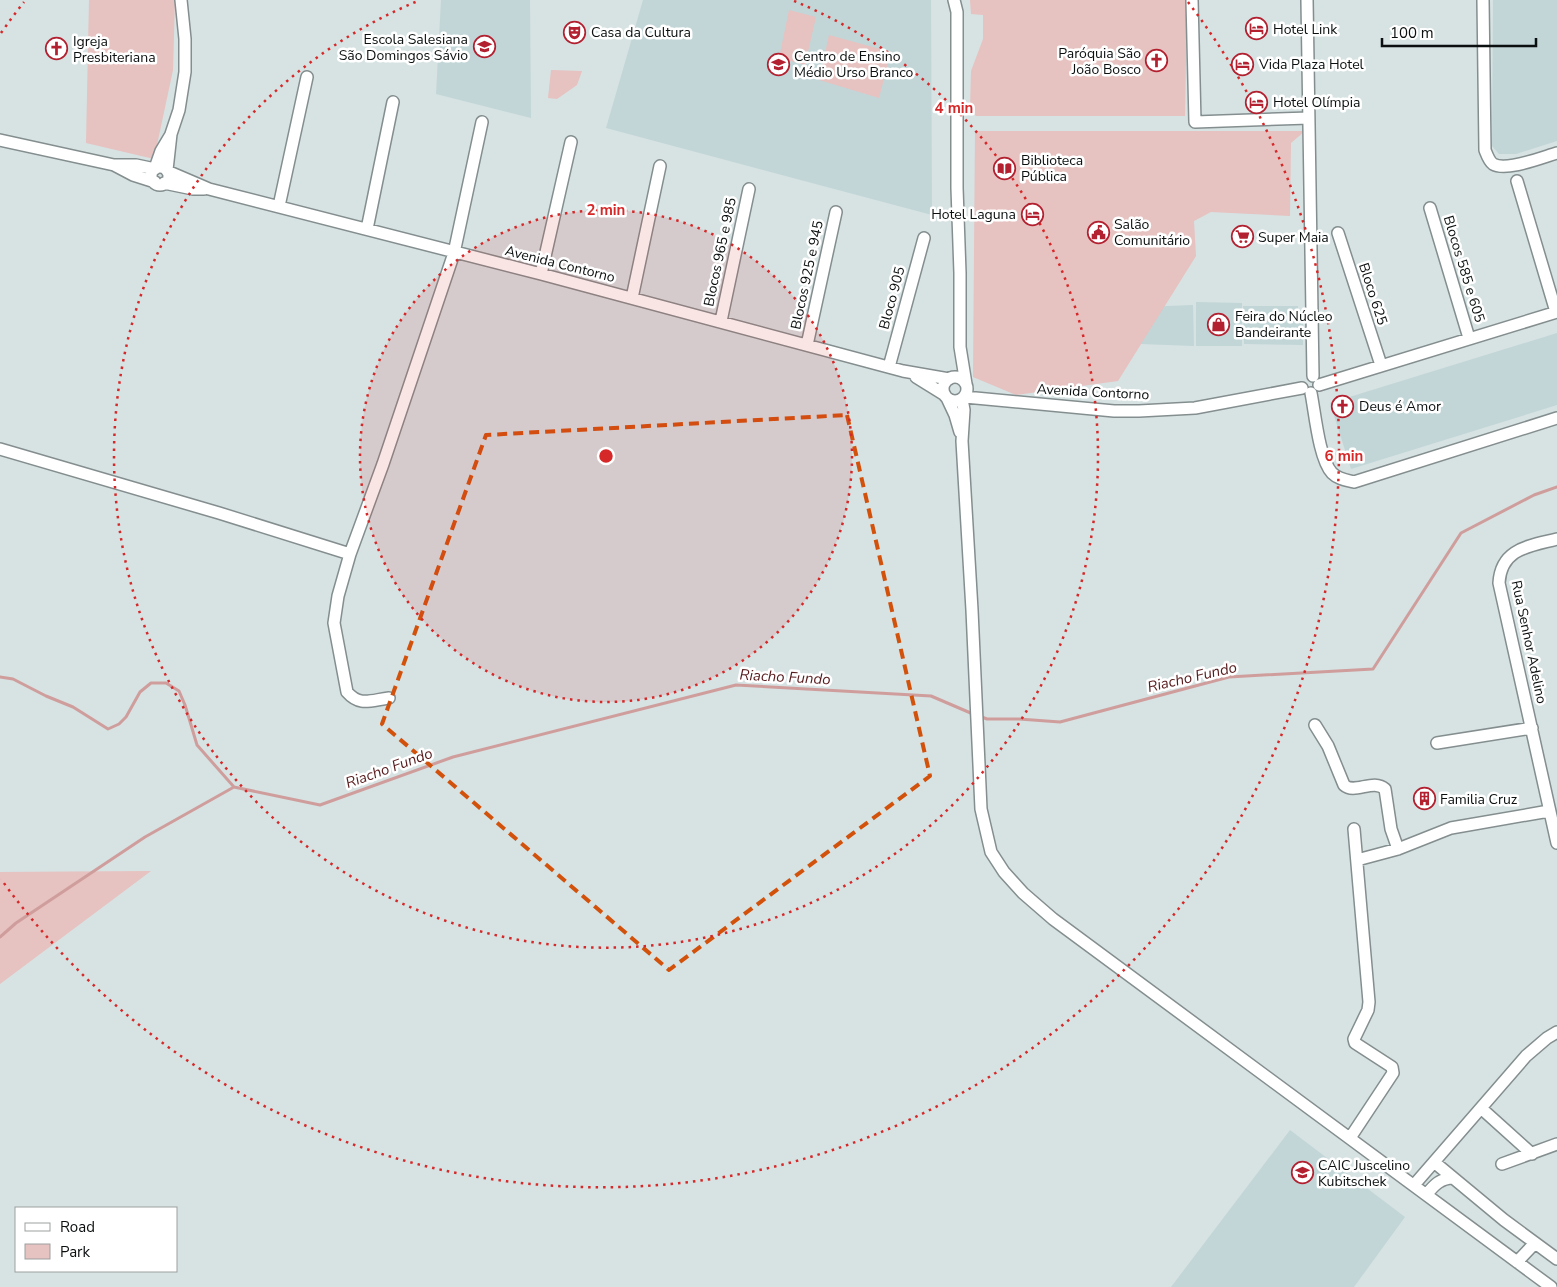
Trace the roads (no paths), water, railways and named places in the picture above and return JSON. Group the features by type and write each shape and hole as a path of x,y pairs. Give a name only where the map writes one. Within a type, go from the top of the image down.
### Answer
{"street":[{"path":"159,183 152,180 151,174 161,170 170,134 179,110 185,72 186,55 181,0"},
{"path":"183,20 188,0"},
{"path":"954,0 957,12"},
{"path":"960,0 957,12 957,188 960,347 965,392 962,441 981,809 991,852 1004,872 1023,893 1053,919 1551,1287"},
{"path":"1192,0 1195,122 1309,118"},
{"path":"1307,0 1311,385 1325,461 1333,474 1341,480 1354,482 1557,418"},
{"path":"1484,0 1485,150 1490,160 1497,166 1506,167 1557,153"},
{"path":"279,206 307,77"},
{"path":"367,229 393,102"},
{"path":"389,698 359,702 354,700 347,692 334,623 338,596 350,554 383,464 454,253 482,122"},
{"name":"Avenida Contorno","path":"0,140 114,165 136,164 161,170 208,189 721,321 903,371 951,379"},
{"path":"541,274 571,142"},
{"name":"Avenida Contorno","path":"114,165 128,173 159,183 193,189 208,189"},
{"path":"632,298 660,166"},
{"path":"1518,181 1557,312"},
{"name":"Blocos 965 e 985","path":"721,321 749,189"},
{"name":"Blocos 585 e 605","path":"1430,208 1469,338"},
{"name":"Blocos 925 e 945","path":"807,345 836,212"},
{"name":"Bloco 625","path":"1338,233 1381,365"},
{"name":"Bloco 905","path":"888,367 924,238"},
{"name":"Avenida Contorno","path":"965,392 1000,401 1114,411 1179,410 1311,385 1428,352 1557,312"},
{"path":"960,347 951,379 944,386 946,397 958,423 962,441"},
{"name":"Avenida Contorno","path":"903,371 928,384 946,397"},
{"path":"951,379 960,378 965,392"},
{"path":"946,397 956,401 965,392"},
{"path":"0,449 219,513 350,554"},
{"name":"Rua Senhor Adelino","path":"1557,539 1518,549 1506,561 1500,571 1499,583 1551,803 1557,843"},
{"path":"1316,725 1347,788 1378,785 1385,789 1393,834 1398,849"},
{"path":"1437,743 1532,728"},
{"path":"1357,860 1398,849 1451,828 1551,803"},
{"path":"1350,1138 1394,1070 1354,1039 1368,1010 1354,829"},
{"path":"1414,1185 1482,1109 1526,1056 1557,1032"},
{"path":"1482,1109 1532,1154"},
{"path":"1502,1164 1557,1144"},
{"path":"1434,1162 1557,1259"},
{"path":"1427,1194 1443,1179 1453,1178"},
{"path":"1518,1262 1535,1243"}],"waterway":[{"name":"Riacho Fundo","path":"979,716 987,719 1060,722 1229,677 1373,669 1461,533 1534,495 1557,487"},
{"name":"Riacho Fundo","path":"0,677 13,679 73,707 108,729 119,724 126,717 140,692 151,683 166,683 179,691 197,745 234,787 320,805 453,757 736,685 931,696 973,714"},
{"path":"0,937 16,923 145,837 234,787"}],"place":[{"name":"Hotel Link","path":"1257,29"},
{"name":"Casa da Cultura","path":"575,32"},
{"name":"Escola Salesiana São Domingos Sávio","path":"484,47"},
{"name":"Igreja Presbiteriana","path":"57,49"},
{"name":"Paróquia São João Bosco","path":"1157,61"},
{"name":"Centro de Ensino Médio Urso Branco","path":"778,64"},
{"name":"Vida Plaza Hotel","path":"1243,64"},
{"name":"Hotel Olímpia","path":"1257,102"},
{"name":"Biblioteca Pública","path":"1005,168"},
{"name":"Hotel Laguna","path":"1032,214"},
{"name":"Salão Comunitário","path":"1098,232"},
{"name":"Super Maia","path":"1242,237"},
{"name":"Feira do Núcleo Bandeirante","path":"1219,324"},
{"name":"Deus é Amor","path":"1343,406"},
{"name":"Familia Cruz","path":"1424,799"},
{"name":"CAIC Juscelino Kubitschek","path":"1302,1173"}]}
